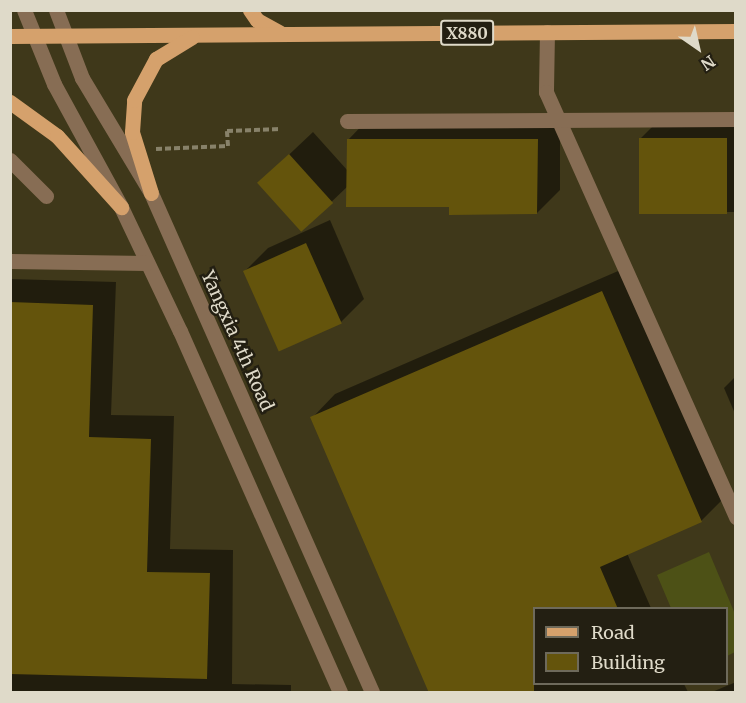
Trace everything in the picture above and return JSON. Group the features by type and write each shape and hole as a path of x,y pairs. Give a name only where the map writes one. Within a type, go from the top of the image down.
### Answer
{"main road":[{"path":"250,10 257,20 284,34"},
{"name":"X880","path":"10,36 735,31"},
{"path":"151,193 132,132 134,100 156,59 198,35"},
{"path":"10,102 57,136 121,207"}],"street":[{"path":"24,10 54,84 121,207 147,263 340,693"},
{"name":"Yangxia 4th Road","path":"56,10 82,78 151,193 372,693"},
{"path":"547,32 546,92 735,517"},
{"path":"347,121 735,119"},
{"path":"10,160 46,196"},
{"path":"10,261 147,263"}],"path":[{"path":"152,142 154,149 228,146 227,131 281,129"}],"green space":[{"path":"709,552 735,614 735,652 728,656 728,607 671,607 657,575"}],"building":[{"path":"639,138 727,138 727,214 639,214"},
{"path":"347,139 538,139 537,214 449,215 449,207 346,207"},
{"path":"289,154 333,203 301,232 257,183"},
{"path":"306,243 342,323 279,351 243,271"},
{"path":"602,291 702,522 600,567 617,607 533,607 534,693 429,693 310,417"},
{"path":"10,302 93,305 89,437 151,439 147,572 210,573 207,679 10,674"}]}
